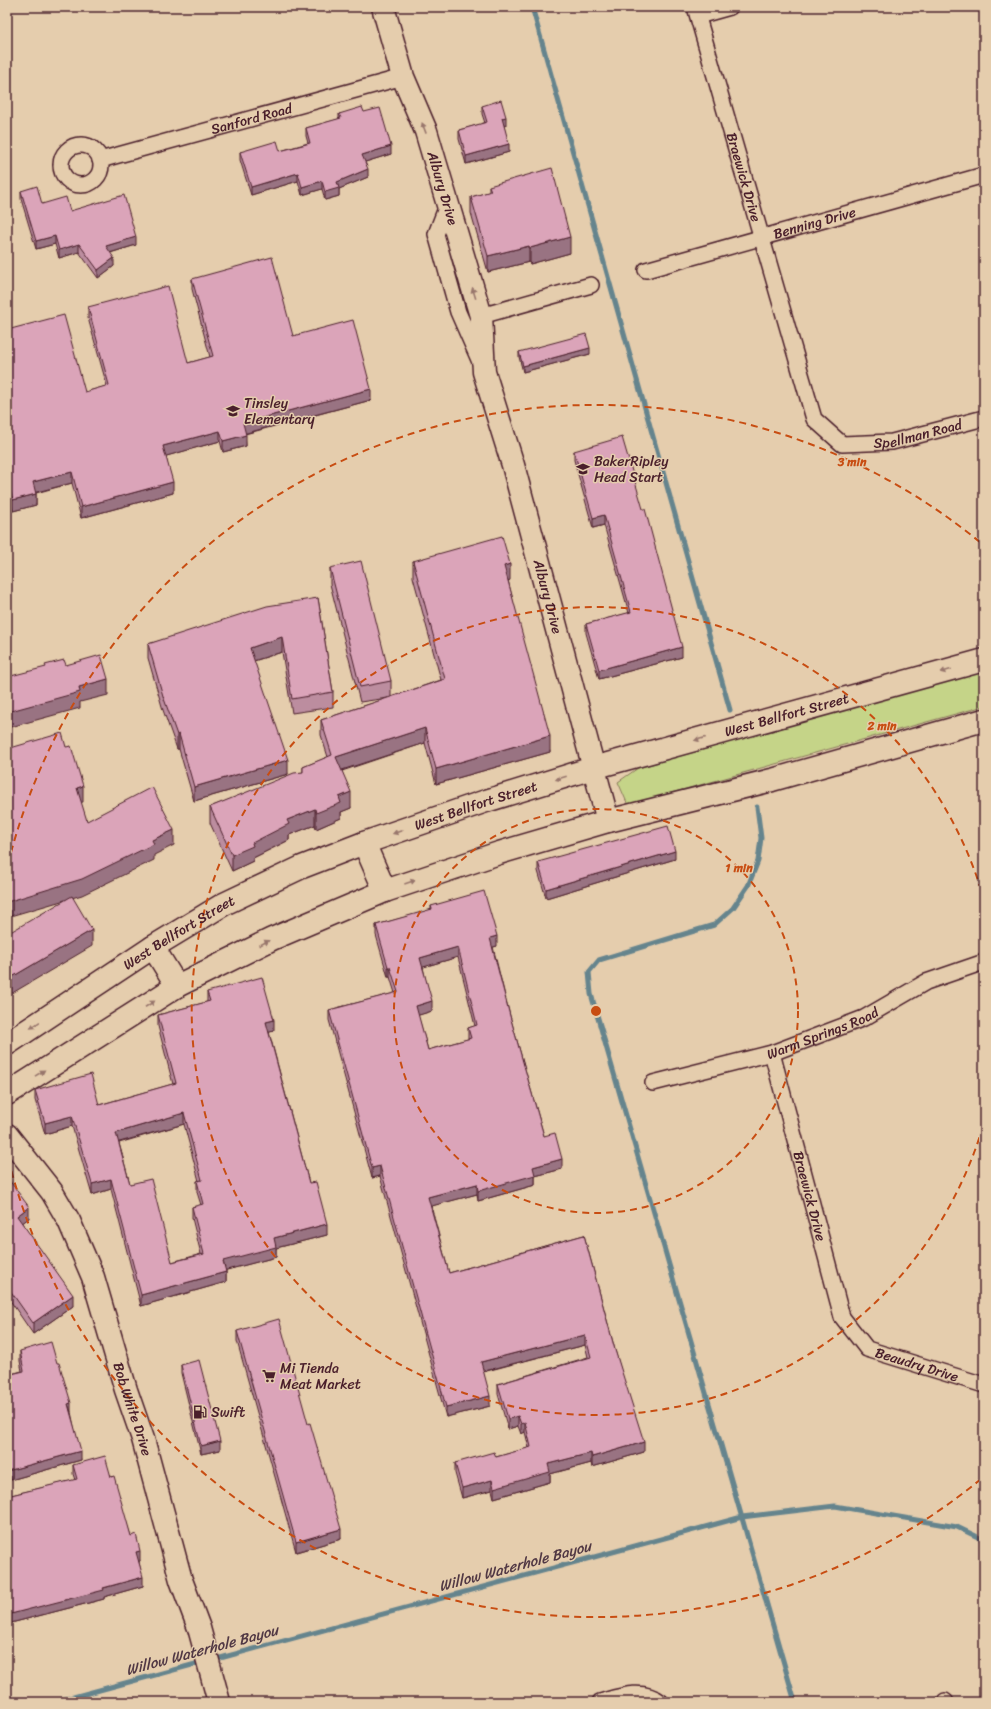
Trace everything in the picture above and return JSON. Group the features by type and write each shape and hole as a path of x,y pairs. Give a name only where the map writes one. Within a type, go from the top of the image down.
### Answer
{"main road":[{"name":"Albury Drive","path":"383,7 403,77 426,132 481,316 484,372 513,466 608,821"},
{"name":"West Bellfort Street","path":"7,1044 153,947 224,904 302,867 364,843 486,801 593,768 984,660"},
{"path":"7,1094 177,986 272,939 385,891 499,853 608,821 772,780 984,720"},
{"path":"364,843 385,891"},
{"path":"153,947 177,986"},
{"name":"Bob White Drive","path":"7,1135 52,1192 84,1254 93,1277 126,1390 143,1439 181,1580 199,1628 217,1693"}],"street":[{"path":"697,12 730,7"},
{"name":"Braewick Drive","path":"697,12 793,347"},
{"name":"Sanford Road","path":"100,160 403,77"},
{"name":"Benning Drive","path":"646,270 984,175"},
{"name":"Albury Drive","path":"448,203 436,234 458,312 484,372"},
{"path":"481,316 591,285"},
{"name":"Spellman Road","path":"793,347 814,419 842,444 892,442 984,418"},
{"name":"Warm Springs Road","path":"653,1083 772,1053 864,1018 926,982 984,963"},
{"name":"Braewick Drive","path":"772,1053 842,1318 856,1335"},
{"name":"Beaudry Drive","path":"856,1335 867,1349 984,1385"},
{"path":"600,1702 631,1693 656,1698 661,1702"}],"green space":[{"path":"984,670 984,706 628,805 618,782 638,768"}],"building":[{"path":"501,100 506,117 502,118 509,144 466,156 459,130 487,122 482,106"},
{"path":"362,107 364,112 380,108 391,146 362,155 368,169 337,182 339,188 325,192 322,181 302,187 298,173 251,187 240,152 277,141 280,151 310,143 306,128 341,118 339,114"},
{"path":"552,168 570,237 530,248 529,246 488,256 471,197 491,191 489,186"},
{"path":"37,186 42,204 66,197 70,211 124,195 136,237 106,246 114,258 98,270 79,244 59,250 55,236 36,241 21,191"},
{"path":"272,257 293,336 353,320 371,389 243,423 246,435 223,441 220,431 163,446 173,482 81,507 72,472 33,482 36,494 13,500 10,490 7,491 7,330 64,315 85,392 109,385 88,307 168,286 188,363 213,356 192,279"},
{"path":"586,334 590,348 523,366 519,352"},
{"path":"622,437 643,509 645,509 682,647 599,670 586,624 631,612 604,515 593,518 574,451"},
{"path":"502,536 510,564 504,566 550,736 436,769 425,728 336,757 351,792 339,797 341,803 316,813 315,809 287,820 289,824 252,843 253,846 232,855 210,807 294,773 303,772 303,767 332,755 321,720 445,679 413,561"},
{"path":"361,561 391,681 360,687 330,568"},
{"path":"318,598 333,692 292,699 282,637 250,648 288,760 194,787 179,734 177,735 163,696 148,644 267,606"},
{"path":"101,655 108,679 79,687 80,692 7,712 7,677 46,667 45,665 64,660 66,665"},
{"path":"62,733 66,747 71,746 83,786 77,788 87,821 152,787 174,830 152,840 154,844 82,879 7,902 7,749"},
{"path":"668,826 675,851 546,889 538,862"},
{"path":"484,891 497,936 490,938 510,1016 544,1136 555,1133 562,1159 533,1167 535,1175 478,1191 477,1184 428,1197 449,1273 584,1235 615,1350 644,1442 592,1457 591,1453 548,1464 550,1472 494,1488 492,1480 462,1488 455,1463 494,1452 496,1457 531,1447 525,1422 521,1424 518,1416 508,1419 498,1384 591,1357 585,1335 481,1362 490,1396 446,1407 380,1166 372,1168 329,1010 398,992 390,967 388,967 376,925 432,909 431,906","holes":["458,947 477,1025 468,1028 471,1038 428,1050 416,1006 432,1001 420,958"]},
{"path":"72,896 92,930 7,980 7,934"},
{"path":"262,977 274,1020 266,1022 309,1183 316,1182 327,1224 274,1238 276,1247 223,1261 226,1272 141,1295 111,1179 92,1184 72,1116 45,1123 35,1090 91,1074 99,1105 176,1083 158,1015 210,1001 207,992","holes":["184,1113 202,1180 197,1181 203,1204 192,1207 204,1254 172,1262 151,1179 130,1184 116,1133"]},
{"path":"9,1180 29,1207 17,1216 73,1295 33,1323 7,1286 7,1182"},
{"path":"279,1319 308,1424 310,1423 341,1529 296,1542 237,1331"},
{"path":"51,1342 71,1403 68,1404 81,1451 7,1471 7,1375 24,1371 20,1351"},
{"name":"Swift","path":"199,1360 220,1441 201,1446 181,1365"},
{"path":"105,1456 111,1477 114,1476 131,1536 136,1534 140,1551 136,1552 143,1577 103,1588 104,1590 7,1615 7,1496 77,1479 73,1465"}],"waterway":[{"path":"532,7 730,710"},
{"path":"757,807 761,838 758,861 748,886 733,908 714,925 599,960 589,972 591,994 795,1702"},
{"name":"Willow Waterhole Bayou","path":"213,1660 742,1517 835,1506 957,1527 984,1540"},
{"name":"Willow Waterhole Bayou","path":"55,1702 203,1662"}],"place":[{"name":"Tinsley Elementary","path":"233,411"},
{"name":"BakerRipley Head Start","path":"583,469"},
{"name":"Mi Tienda Meat Market","path":"269,1376"},
{"name":"Swift","path":"200,1412"}]}
